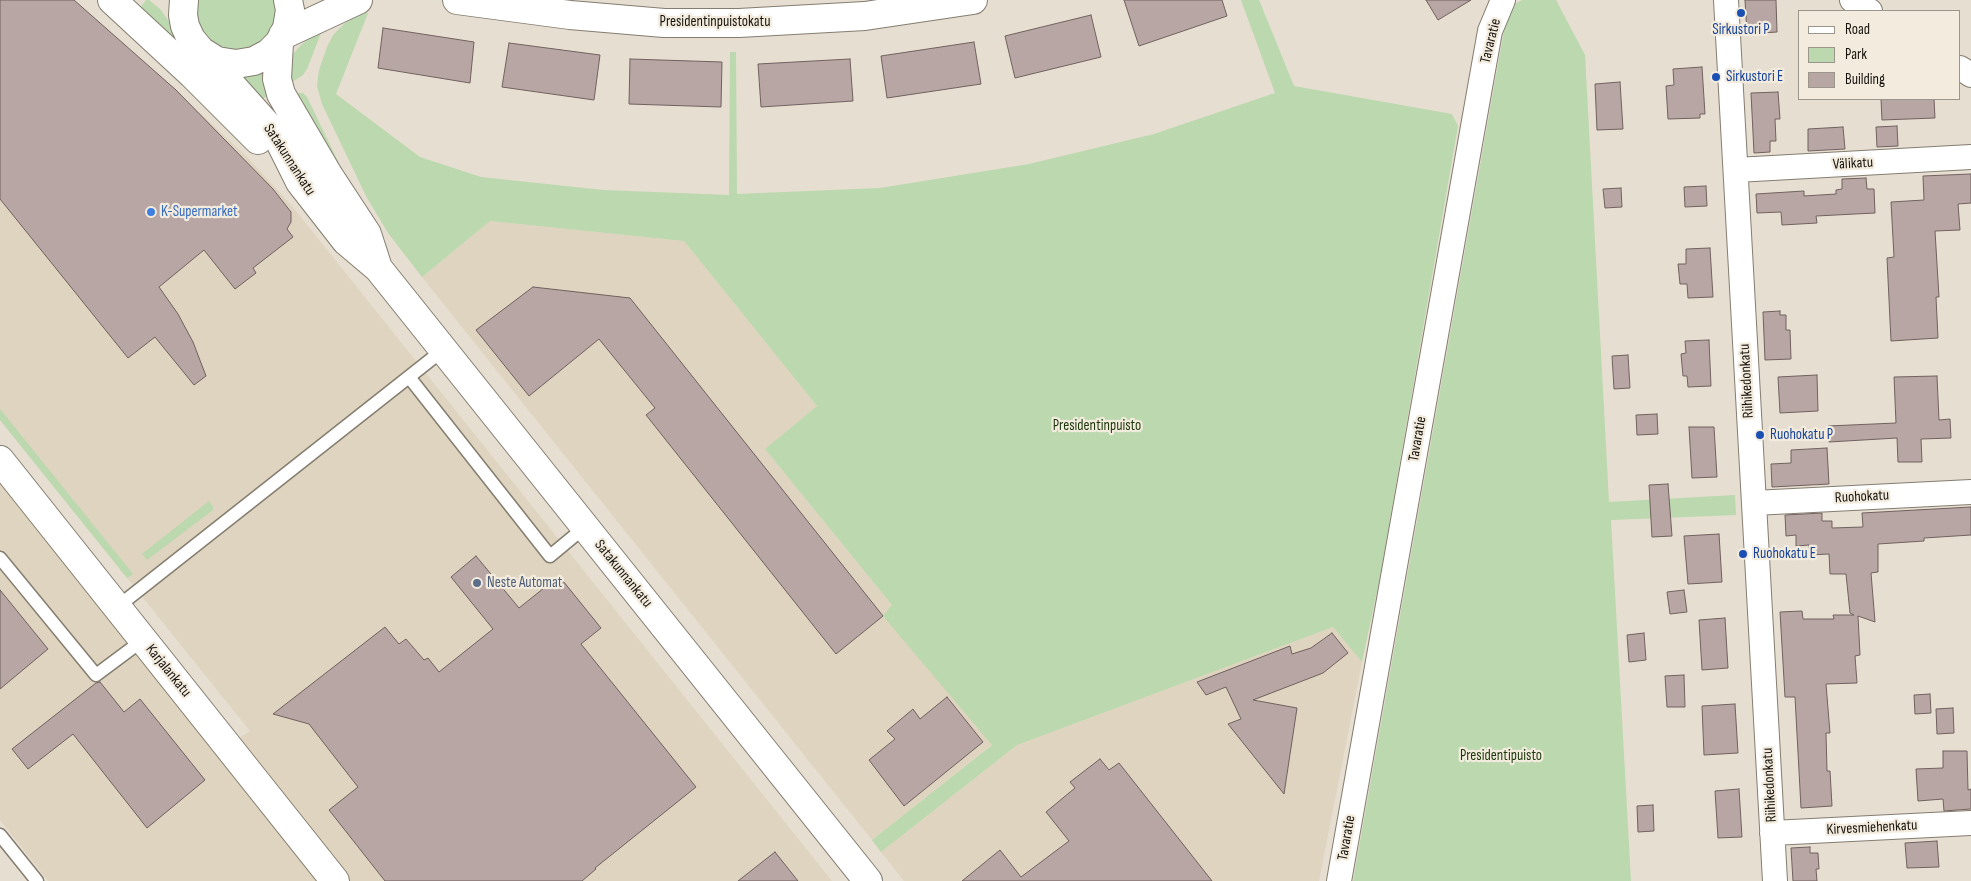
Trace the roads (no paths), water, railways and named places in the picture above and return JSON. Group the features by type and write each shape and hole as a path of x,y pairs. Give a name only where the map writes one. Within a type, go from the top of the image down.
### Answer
{"main road":[{"path":"112,0 193,76 300,182"},
{"name":"Satakunnankatu","path":"288,0 290,10 287,28 281,39 277,79 281,94 329,176 367,234 378,268"},
{"path":"201,51 217,61 236,64 254,61 269,53 281,39 358,0"},
{"name":"Presidentinpuistokatu","path":"457,0 570,15 664,23 739,23 865,16 973,0"},
{"name":"Satakunnankatu","path":"177,5 191,39 277,136 300,182 346,241 378,268 868,881"},
{"name":"Karjalankatu","path":"0,460 116,608 336,881"}],"street":[{"name":"Tavaratie","path":"1339,881 1490,31 1503,0"},
{"name":"Riihikedonkatu","path":"1726,0 1775,881"},
{"path":"1852,0 1868,10"},
{"name":"Välikatu","path":"1736,170 1971,157"},
{"name":"Ruohokatu","path":"1754,503 1971,492"},
{"name":"Kirvesmiehenkatu","path":"1772,833 1971,823"}],"lane":[{"path":"116,608 443,350"},
{"path":"409,377 550,556 586,527"},
{"path":"0,558 96,675 143,640"},
{"path":"0,835 37,881"}],"place":[{"name":"Sirkustori P","path":"1741,13"},
{"name":"Sirkustori E","path":"1716,77"},
{"name":"K-Supermarket","path":"151,212"},
{"name":"Ruohokatu P","path":"1760,435"},
{"name":"Ruohokatu E","path":"1743,554"},
{"name":"Neste Automat","path":"477,583"}],"park label":[{"name":"Presidentinpuisto","path":"1097,426"},
{"name":"Presidentipuisto","path":"1501,756"}]}
